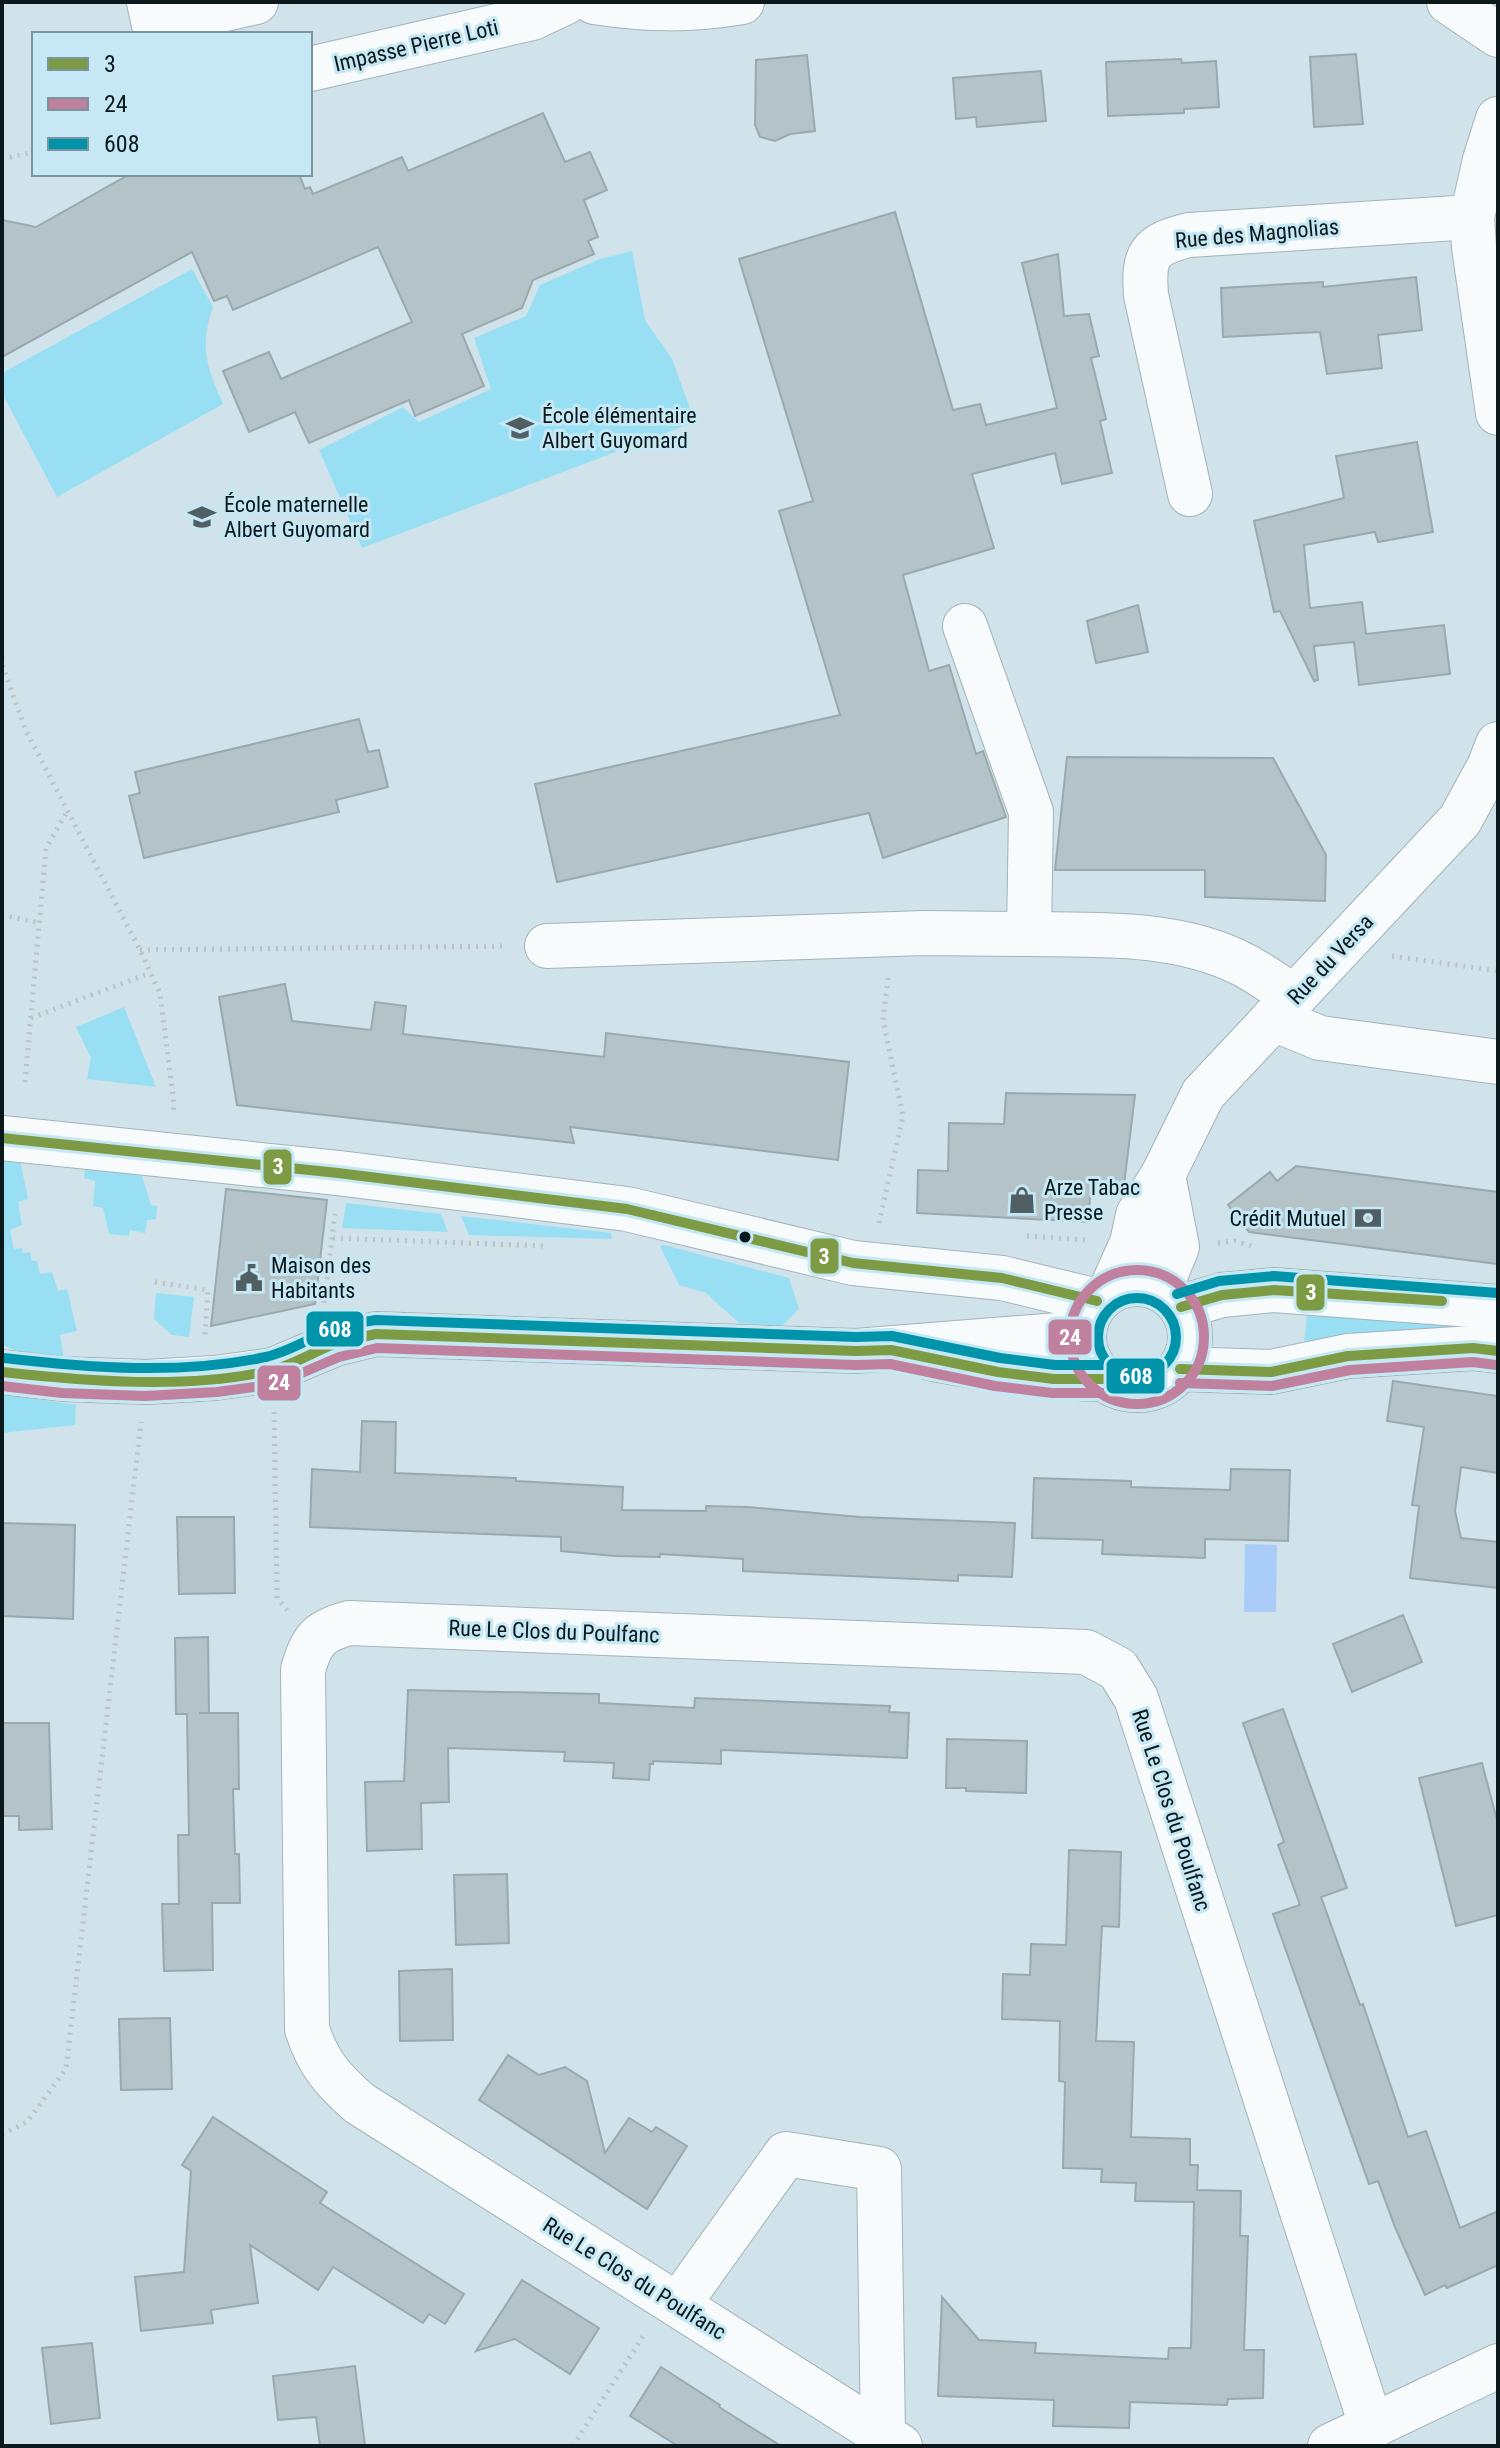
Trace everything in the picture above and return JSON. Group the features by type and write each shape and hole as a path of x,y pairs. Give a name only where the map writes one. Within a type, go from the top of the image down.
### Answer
{"street":[{"path":"154,20 256,2"},
{"name":"Impasse Pierre Loti","path":"312,69 532,18 566,2"},
{"path":"594,2 661,10 700,9 742,2"},
{"path":"1449,2 1498,35"},
{"path":"1498,119 1472,217 1498,413"},
{"name":"Rue des Magnolias","path":"1190,494 1146,295 1144,270 1150,251 1165,241 1189,235 1472,217"},
{"path":"965,626 1031,812 1029,934"},
{"name":"Rue du Versa","path":"1097,1308 1132,1243 1138,1215 1163,1175 1203,1094 1460,820 1498,744"},
{"path":"547,946 892,934 1122,935 1190,946 1240,963 1284,1008 1320,1038 1498,1062"},
{"path":"2,1138 338,1173 627,1209 853,1263 1002,1278 1097,1308"},
{"path":"1163,1175 1177,1247 1170,1298"},
{"path":"2,1372 63,1379 146,1382 215,1378 273,1370 335,1344 376,1334 891,1350 1097,1308 1127,1284 1145,1284 1170,1298 1188,1322 1190,1338 1180,1369 1167,1381 1144,1389 1119,1387 1104,1379 1092,1366 1085,1350 1097,1308"},
{"path":"1170,1298 1274,1290 1498,1307"},
{"path":"1180,1369 1271,1372 1348,1356 1473,1348 1498,1351"},
{"path":"891,1350 998,1372 1054,1379 1104,1379"},
{"name":"Rue Le Clos du Poulfanc","path":"892,2441 359,2103 326,2071 307,2029 303,1670 314,1640 327,1629 349,1623 1086,1652 1118,1669 1136,1698 1372,2428"},
{"path":"672,2302 786,2154 879,2169 892,2441"},
{"path":"1330,2446 1498,2366"}],"path":[{"path":"2,159 32,152"},
{"path":"2,657 26,731 69,809 160,993 174,1104 166,1155"},
{"path":"25,1082 46,848 69,809"},
{"path":"2,915 40,923"},
{"path":"878,1228 903,1116 883,1020 892,934"},
{"path":"140,950 547,946"},
{"path":"1418,959 1498,971"},
{"path":"31,1018 150,973"},
{"path":"323,1310 338,1173"},
{"path":"155,1282 208,1290 205,1341"},
{"path":"273,1370 277,1598 314,1640"},
{"path":"2,2134 27,2122 66,2069 146,1382"},
{"path":"573,2446 672,2302"}],"shaded area":[{"path":"632,251 645,320 672,359 695,422 362,548 319,450 403,407 419,422 491,389 474,338 526,316 540,285 600,259"},
{"path":"192,269 213,307 206,334 207,357 223,404 57,497 2,393 2,373"},
{"path":"124,1007 156,1087 87,1079 91,1058 76,1027"},
{"path":"2,1155 19,1155 28,1199 18,1202 22,1225 10,1230 14,1249 22,1248 23,1253 30,1252 32,1261 37,1261 40,1274 52,1272 58,1291 67,1289 77,1331 60,1335 64,1359 28,1355 2,1345"},
{"path":"86,1161 139,1167 151,1205 157,1206 156,1219 147,1220 145,1233 130,1230 129,1236 109,1234 103,1208 93,1206 95,1181 84,1178"},
{"path":"346,1203 441,1214 448,1232 342,1228"},
{"path":"461,1216 611,1233 612,1239 469,1235"},
{"path":"660,1246 789,1278 799,1309 782,1326 739,1323 706,1293 679,1285"},
{"path":"156,1293 194,1297 189,1337 172,1335 154,1319"},
{"path":"1307,1311 1498,1322 1498,1333 1304,1347"},
{"path":"2,1394 76,1405 75,1425 2,1433"},
{"path":"1245,1544 1277,1545 1276,1612 1244,1612"}],"building":[{"path":"1356,54 1363,124 1314,127 1310,57"},
{"path":"807,55 815,131 790,134 775,141 760,137 755,125 756,60"},
{"path":"1181,59 1182,63 1216,61 1219,107 1184,109 1184,113 1108,116 1106,62"},
{"path":"1041,71 1046,121 977,127 976,117 956,119 953,78"},
{"path":"543,113 565,162 590,152 607,190 584,200 598,237 588,241 594,254 533,280 522,308 462,334 484,386 415,416 409,400 309,443 295,412 249,432 223,371 269,352 281,379 412,322 378,247 233,310 227,296 214,301 192,252 2,357 2,220 36,227 126,176 300,176 305,189 310,187 313,194 402,157 408,171"},
{"path":"895,212 953,410 980,404 986,425 1057,408 1022,263 1058,254 1064,316 1089,314 1099,356 1091,358 1106,419 1100,421 1112,473 1062,484 1055,453 972,474 994,548 903,575 929,671 949,665 976,754 983,751 1006,817 883,858 869,813 557,882 535,784 840,715 779,511 813,501 739,259"},
{"path":"1416,277 1422,330 1378,335 1382,368 1327,374 1320,332 1223,337 1221,288 1323,282 1323,287"},
{"path":"1417,442 1433,532 1378,542 1375,532 1304,545 1310,608 1362,602 1366,634 1444,625 1450,674 1359,685 1354,642 1314,646 1318,680 1314,681 1280,611 1274,612 1254,521 1344,498 1336,456"},
{"path":"1138,605 1148,652 1096,663 1087,621"},
{"path":"359,719 368,752 379,750 388,787 336,800 339,812 144,858 129,796 140,793 135,772"},
{"path":"1067,757 1273,758 1326,855 1325,901 1205,897 1205,870 1055,870"},
{"path":"285,984 292,1021 371,1030 375,1002 406,1006 403,1034 604,1057 606,1033 849,1062 838,1160 570,1127 574,1143 237,1105 219,997"},
{"path":"1006,1093 1135,1095 1124,1185 1091,1185 1088,1222 917,1213 918,1170 948,1171 949,1123 1004,1124"},
{"name":"Crédit Mutuel","path":"1296,1166 1498,1192 1498,1264 1249,1232 1228,1205 1270,1172 1277,1181"},
{"path":"226,1189 327,1200 315,1304 211,1326"},
{"path":"1393,1381 1498,1396 1498,1473 1461,1467 1455,1511 1461,1538 1498,1542 1498,1588 1410,1578 1419,1506 1412,1505 1424,1427 1387,1421"},
{"path":"362,1421 396,1422 395,1473 516,1478 516,1481 623,1487 622,1510 706,1511 706,1506 748,1507 860,1517 1015,1523 1012,1577 958,1575 958,1581 743,1571 743,1559 660,1554 660,1557 615,1556 561,1551 561,1537 310,1527 312,1469 360,1472"},
{"path":"1231,1469 1290,1470 1288,1541 1205,1539 1205,1558 1102,1554 1103,1540 1032,1538 1034,1478 1131,1481 1131,1487 1230,1490"},
{"path":"177,1517 234,1517 235,1593 179,1594"},
{"path":"2,1523 75,1525 73,1619 2,1616"},
{"path":"1403,1615 1422,1662 1352,1692 1333,1644"},
{"path":"208,1637 209,1713 238,1713 239,1789 233,1789 240,1903 212,1903 213,1970 164,1971 162,1904 179,1904 178,1835 189,1835 187,1714 176,1714 175,1638"},
{"path":"408,1690 599,1694 599,1703 694,1708 695,1698 890,1706 889,1712 909,1713 907,1758 721,1750 721,1764 653,1761 649,1780 613,1778 614,1763 564,1761 565,1752 448,1748 449,1802 421,1803 422,1849 367,1851 365,1782 404,1781"},
{"path":"1283,1709 1347,1888 1321,1897 1360,2005 1363,2004 1408,2137 1426,2131 1460,2228 1498,2211 1498,2265 1425,2295 1378,2181 1369,2184 1273,1914 1300,1905 1278,1845 1284,1842 1243,1723"},
{"path":"2,1723 49,1723 52,1829 19,1830 19,1816 2,1816"},
{"path":"947,1739 1027,1741 1026,1793 946,1788"},
{"path":"1482,1763 1498,1824 1498,1915 1456,1926 1419,1778"},
{"path":"1069,1850 1121,1852 1119,1927 1102,1926 1096,2041 1134,2042 1131,2137 1190,2139 1190,2165 1198,2165 1197,2190 1241,2191 1240,2236 1248,2236 1244,2350 1264,2350 1263,2398 1228,2399 1227,2405 1130,2402 1129,2428 1053,2426 1054,2400 938,2396 942,2297 979,2340 1036,2343 1035,2353 1168,2359 1169,2348 1191,2348 1194,2202 1135,2201 1136,2183 1101,2182 1102,2169 1063,2168 1065,2082 1059,2081 1060,2021 1002,2019 1003,1974 1030,1975 1031,1944 1066,1945"},
{"path":"507,1874 509,1943 456,1945 454,1875"},
{"path":"452,1969 453,2040 400,2041 399,1971"},
{"path":"170,2018 172,2089 121,2090 119,2019"},
{"path":"508,2055 539,2075 565,2067 587,2081 605,2153 629,2118 652,2132 656,2127 687,2146 647,2209 479,2100"},
{"path":"213,2117 327,2192 320,2203 464,2294 445,2324 429,2314 423,2323 333,2267 318,2290 250,2245 258,2303 211,2310 213,2323 141,2331 135,2277 184,2272 191,2171 182,2165"},
{"path":"522,2280 599,2328 570,2374 515,2339 476,2351"},
{"path":"92,2343 100,2418 51,2424 42,2348"},
{"path":"355,2366 365,2446 320,2446 316,2417 278,2420 273,2376"},
{"path":"661,2367 781,2446 678,2446 630,2416"}],"transit line":[{"name":"3","path":"2,1138 338,1173 627,1209 853,1263 1002,1278 1097,1301"},
{"name":"24","path":"1137,1270 1163,1275 1184,1290 1199,1311 1204,1337 1199,1363 1184,1384 1163,1399 1137,1404 1111,1399 1090,1384 1075,1363 1070,1337 1075,1311 1090,1290 1111,1275 1137,1270"},
{"name":"608","path":"1177,1294 1219,1281 1274,1276 1498,1293"},
{"name":"3","path":"1181,1307 1222,1295 1274,1290 1442,1301"},
{"name":"608","path":"1137,1298 1152,1301 1165,1309 1173,1322 1176,1337 1173,1352 1165,1365 1152,1373 1137,1376 1122,1373 1109,1365 1101,1352 1098,1337 1101,1322 1109,1309 1122,1301 1137,1298"},
{"name":"608","path":"4,1358 135,1368 234,1363 266,1357 329,1331 376,1320 892,1336 1000,1358 1055,1365 1104,1365"},
{"name":"3","path":"2,1372 102,1381 207,1380 272,1370 334,1344 376,1334 891,1350 998,1372 1054,1379 1104,1379"},
{"name":"24","path":"2,1386 62,1393 145,1396 217,1392 276,1384 339,1357 377,1348 890,1364 995,1386 1052,1393 1104,1393"},
{"name":"3","path":"1180,1369 1271,1372 1348,1356 1473,1348 1498,1351"},
{"name":"24","path":"1180,1383 1272,1386 1350,1370 1473,1362 1496,1365"}],"place":[{"name":"École élémentaire Albert Guyomard","path":"520,428"},
{"name":"École maternelle Albert Guyomard","path":"202,517"},
{"name":"Arze Tabac Presse","path":"1022,1200"},
{"name":"Crédit Mutuel","path":"1368,1218"},
{"name":"Maison des Habitants","path":"249,1278"}]}
